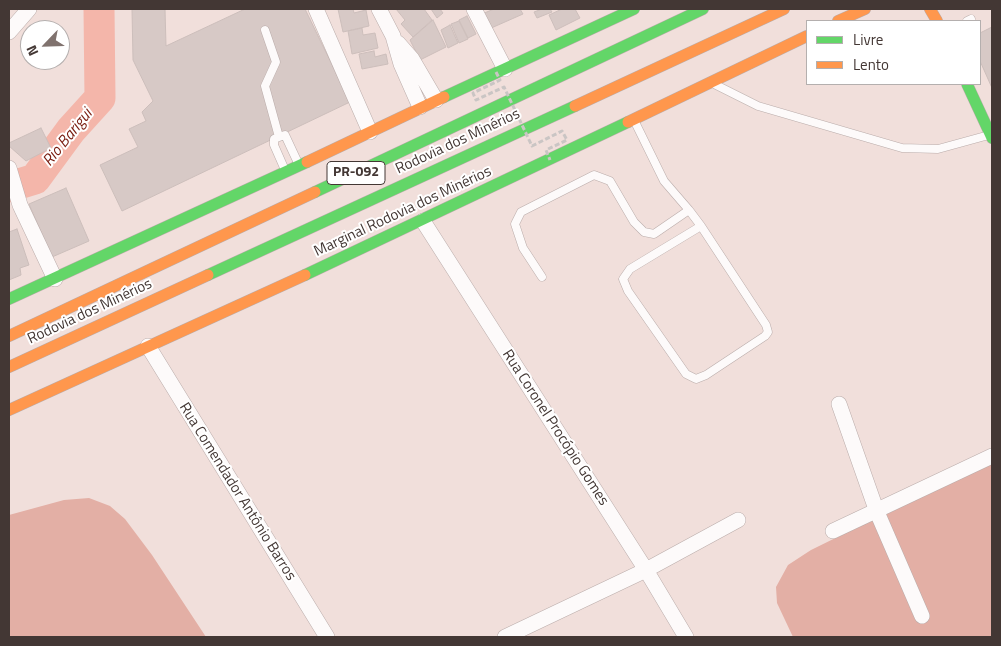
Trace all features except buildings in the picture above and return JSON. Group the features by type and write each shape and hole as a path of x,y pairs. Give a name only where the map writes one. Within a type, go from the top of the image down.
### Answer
{"main road":[{"path":"9,299 299,166 613,16 634,9"},
{"name":"Rodovia dos Minérios","path":"9,336 702,9"},
{"name":"Rodovia dos Minérios","path":"9,367 784,9"},
{"path":"840,20 865,9"},
{"name":"Marginal Rodovia dos Minérios","path":"9,410 423,221 806,36"},
{"path":"967,85 992,136"}],"street":[{"path":"9,32 28,9"},
{"path":"316,9 370,132"},
{"path":"379,9 393,36 401,64 420,107"},
{"path":"474,9 501,71"},
{"path":"393,36 412,59 436,100"},
{"path":"9,169 20,205 55,278"},
{"name":"Rua Coronel Procópio Gomes","path":"423,221 646,570 686,637"},
{"name":"Rua Comendador Antônio Barros","path":"148,346 327,637"},
{"path":"839,404 877,512 922,616"},
{"path":"834,531 992,456"},
{"path":"506,637 646,570 738,520"}],"lane":[{"path":"265,30 276,62 265,86 279,137"},
{"path":"711,83 758,106 902,148 938,149 992,136"},
{"path":"634,120 664,181 702,226 766,325 768,332 758,341 696,379 686,374 628,291 623,279 630,269 702,226"},
{"path":"286,172 274,145 274,140 279,137 286,135 299,166"},
{"path":"542,277 523,248 515,224 521,212 594,175 610,181 634,222 644,232 654,234 689,210"}],"path":[{"path":"501,71 500,80 473,94 476,100 504,87 532,146 562,131 567,140 546,150 550,160"}],"shaded area":[{"path":"992,461 992,637 793,637 777,603 776,587 788,565 811,550"},
{"path":"89,498 110,506 125,519 152,555 206,637 9,637 9,515 64,500"}],"waterway":[{"name":"Rio Barigui","path":"9,187 35,179 71,130 100,98 99,9"}],"traffic: fast":[{"path":"444,97 634,9"},
{"path":"315,192 703,9"},
{"path":"967,85 992,138"},
{"path":"208,275 575,106"},
{"path":"305,275 628,122"},
{"path":"9,299 307,162"}],"traffic: slow":[{"path":"575,106 784,9"},
{"path":"840,20 865,9"},
{"path":"930,9 936,20"},
{"path":"628,122 806,36"},
{"path":"307,162 444,97"},
{"path":"9,336 315,192"},
{"path":"9,367 208,275"},
{"path":"9,410 305,275"}]}
